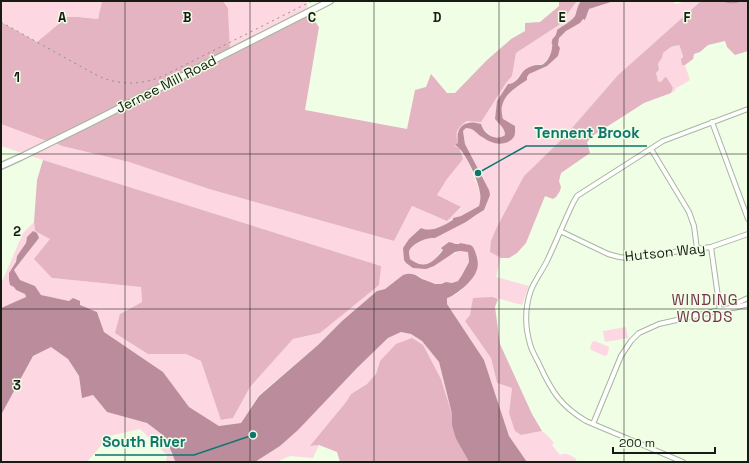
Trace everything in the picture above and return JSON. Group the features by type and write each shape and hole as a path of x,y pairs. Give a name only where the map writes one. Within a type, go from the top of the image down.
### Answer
{"street":[{"name":"Jernee Mill Road","path":"1,166 88,124 330,1"},
{"path":"682,462 586,421 560,401 549,386 530,344 526,314 529,297 577,196 670,138 748,109"},
{"path":"712,122 748,220"},
{"path":"651,149 689,212 694,226 697,249"},
{"name":"Hutson Way","path":"560,231 608,254 623,258 634,258 711,247 748,234"},
{"path":"711,247 720,311"},
{"path":"730,308 748,298"},
{"path":"593,424 621,356 631,341 640,334 659,324 748,304"}],"shaded area":[{"path":"1,1 102,1 98,19 67,17 37,42 1,22"},
{"path":"102,1 223,1 228,8 230,51 308,12 319,27 305,110 407,129 415,90 426,87 431,74 447,93 455,93 487,60 511,39 525,31 525,23 540,22 559,6 559,1 577,1 559,25 516,53 512,76 481,122 467,121 458,130 456,135 458,143 454,146 459,148 463,159 447,179 437,195 461,207 447,221 412,206 394,241 209,189 129,162 62,146 1,124 1,22 37,42 67,17 98,19"},
{"path":"223,1 307,1 308,12 230,52 228,8"},
{"path":"577,1 581,1 574,18 557,30 553,38 551,52 546,61 541,65 531,68 521,74 514,83 508,85 497,101 495,119 503,128 505,135 500,138 493,138 480,126 467,122 457,139 459,148 468,161 480,192 481,200 479,206 461,216 453,218 453,220 437,228 429,230 421,228 409,239 406,263 434,266 454,253 463,251 468,252 469,262 458,281 452,283 446,282 435,284 417,275 403,275 385,289 377,291 342,321 318,345 259,395 241,423 219,426 189,407 163,372 104,332 97,312 69,301 41,295 35,286 20,280 14,270 39,238 27,237 26,243 17,256 16,262 9,273 16,290 25,294 26,297 1,308 1,284 23,233 34,222 35,231 51,239 52,278 141,287 142,302 120,314 148,354 186,354 201,361 222,420 233,418 250,387 293,339 320,333 381,266 1,146 1,124 62,146 129,162 209,189 394,241 412,206 447,221 461,208 437,195 447,179 458,129 467,121 476,121 512,76 516,53 559,25"},
{"path":"581,1 614,1 589,9 585,20 583,19 580,23 566,31 559,38 558,45 560,48 558,56 547,66 529,74 527,80 506,97 502,106 503,119 515,126 514,137 507,142 500,144 485,139 472,129 466,128 463,131 465,144 489,190 490,195 484,210 466,222 435,238 416,243 409,252 410,259 420,264 428,264 443,250 441,248 449,242 469,245 474,249 477,256 478,268 471,280 463,288 447,298 447,304 484,360 509,436 527,462 469,462 456,439 452,425 452,414 439,362 422,341 411,334 401,332 388,338 298,430 280,446 255,462 176,462 164,436 147,423 107,412 93,395 82,398 79,376 68,359 51,347 33,356 1,415 1,308 26,297 25,294 16,290 10,285 9,273 16,262 17,256 26,243 27,237 33,231 37,233 39,238 14,270 20,280 35,286 41,295 69,301 73,298 80,301 80,305 97,312 104,332 163,372 189,407 219,426 241,423 259,396 377,291 385,289 403,275 414,274 435,284 446,282 452,283 458,281 469,262 468,252 455,252 434,266 426,269 413,268 406,263 404,260 403,248 409,239 421,228 429,230 438,228 453,220 453,218 461,216 479,206 479,188 474,174 467,159 455,145 458,143 458,132 463,125 471,122 481,124 482,128 490,136 497,138 505,135 503,128 495,119 497,101 508,84 516,81 526,69 536,65 541,65 549,58 552,40 556,35 557,30 574,18"},
{"path":"614,1 673,1 675,4 684,1 701,1 618,75 565,136 524,176 490,252 501,258 496,277 529,286 522,305 493,297 470,315 465,321 491,358 497,383 512,388 509,413 521,435 542,431 554,443 552,445 560,455 568,454 575,458 577,462 527,462 509,436 484,360 447,304 446,298 462,290 478,265 475,252 467,245 455,244 441,251 431,263 423,264 410,259 409,252 416,243 435,238 466,222 484,210 489,190 465,144 463,131 466,128 476,131 485,139 491,141 514,138 505,124 501,112 507,96 511,91 527,80 529,74 547,66 558,45 559,38 566,31 580,23 583,19 585,20 589,9"},
{"path":"701,1 748,1 748,51 735,55 727,47 725,41 708,45 700,52 694,54 693,59 685,65 682,65 681,59 683,57 679,45 671,47 663,53 658,64 659,70 656,73 658,81 661,82 665,77 667,78 673,88 671,93 644,103 594,135 587,142 590,153 561,173 559,181 561,187 556,197 553,199 545,196 526,243 517,253 509,258 501,258 490,252 491,241 496,229 524,176 565,136 618,75"},
{"path":"679,45 683,57 682,65 685,65 690,80 676,88 675,91 671,93 673,88 665,78 661,82 658,81 656,73 659,70 657,64 662,58 663,53 671,47"},
{"path":"43,160 381,266 379,285 320,333 293,339 250,387 233,418 221,420 201,361 186,354 148,354 115,333 120,314 142,302 141,287 52,278 34,259 50,239 35,231 34,222 37,180"},
{"path":"493,297 498,299 495,307 500,344 532,414 542,431 521,435 515,431 509,413 512,388 497,383 491,358 465,321 470,315 473,298"},
{"path":"626,327 628,338 605,342 603,331"},
{"path":"401,332 411,334 422,341 439,362 452,414 441,379 423,346 380,361 376,374 367,384 351,394 311,446 319,445 313,458 290,456 276,462 255,462 280,446 388,338"},
{"path":"412,338 423,345 441,379 452,414 456,439 469,462 340,462 337,452 319,445 310,446 351,394 367,384 376,374 380,361 396,344"},
{"path":"595,341 609,347 607,355 605,356 591,350 590,348 592,342"},
{"path":"51,346 68,359 79,376 82,397 93,395 107,412 147,423 164,436 176,462 166,462 167,455 140,429 109,436 87,462 1,462 1,415 33,356"}],"waterway":[{"path":"723,1 732,3 740,1"}],"railway":[{"path":"1,22 98,76 124,83 132,83 148,81 165,75 312,1"}],"place":[{"name":"Tennent Brook","path":"478,173"},
{"name":"South River","path":"253,435"}],"district":[{"name":"WINDING WOODS","path":"705,308"}]}
